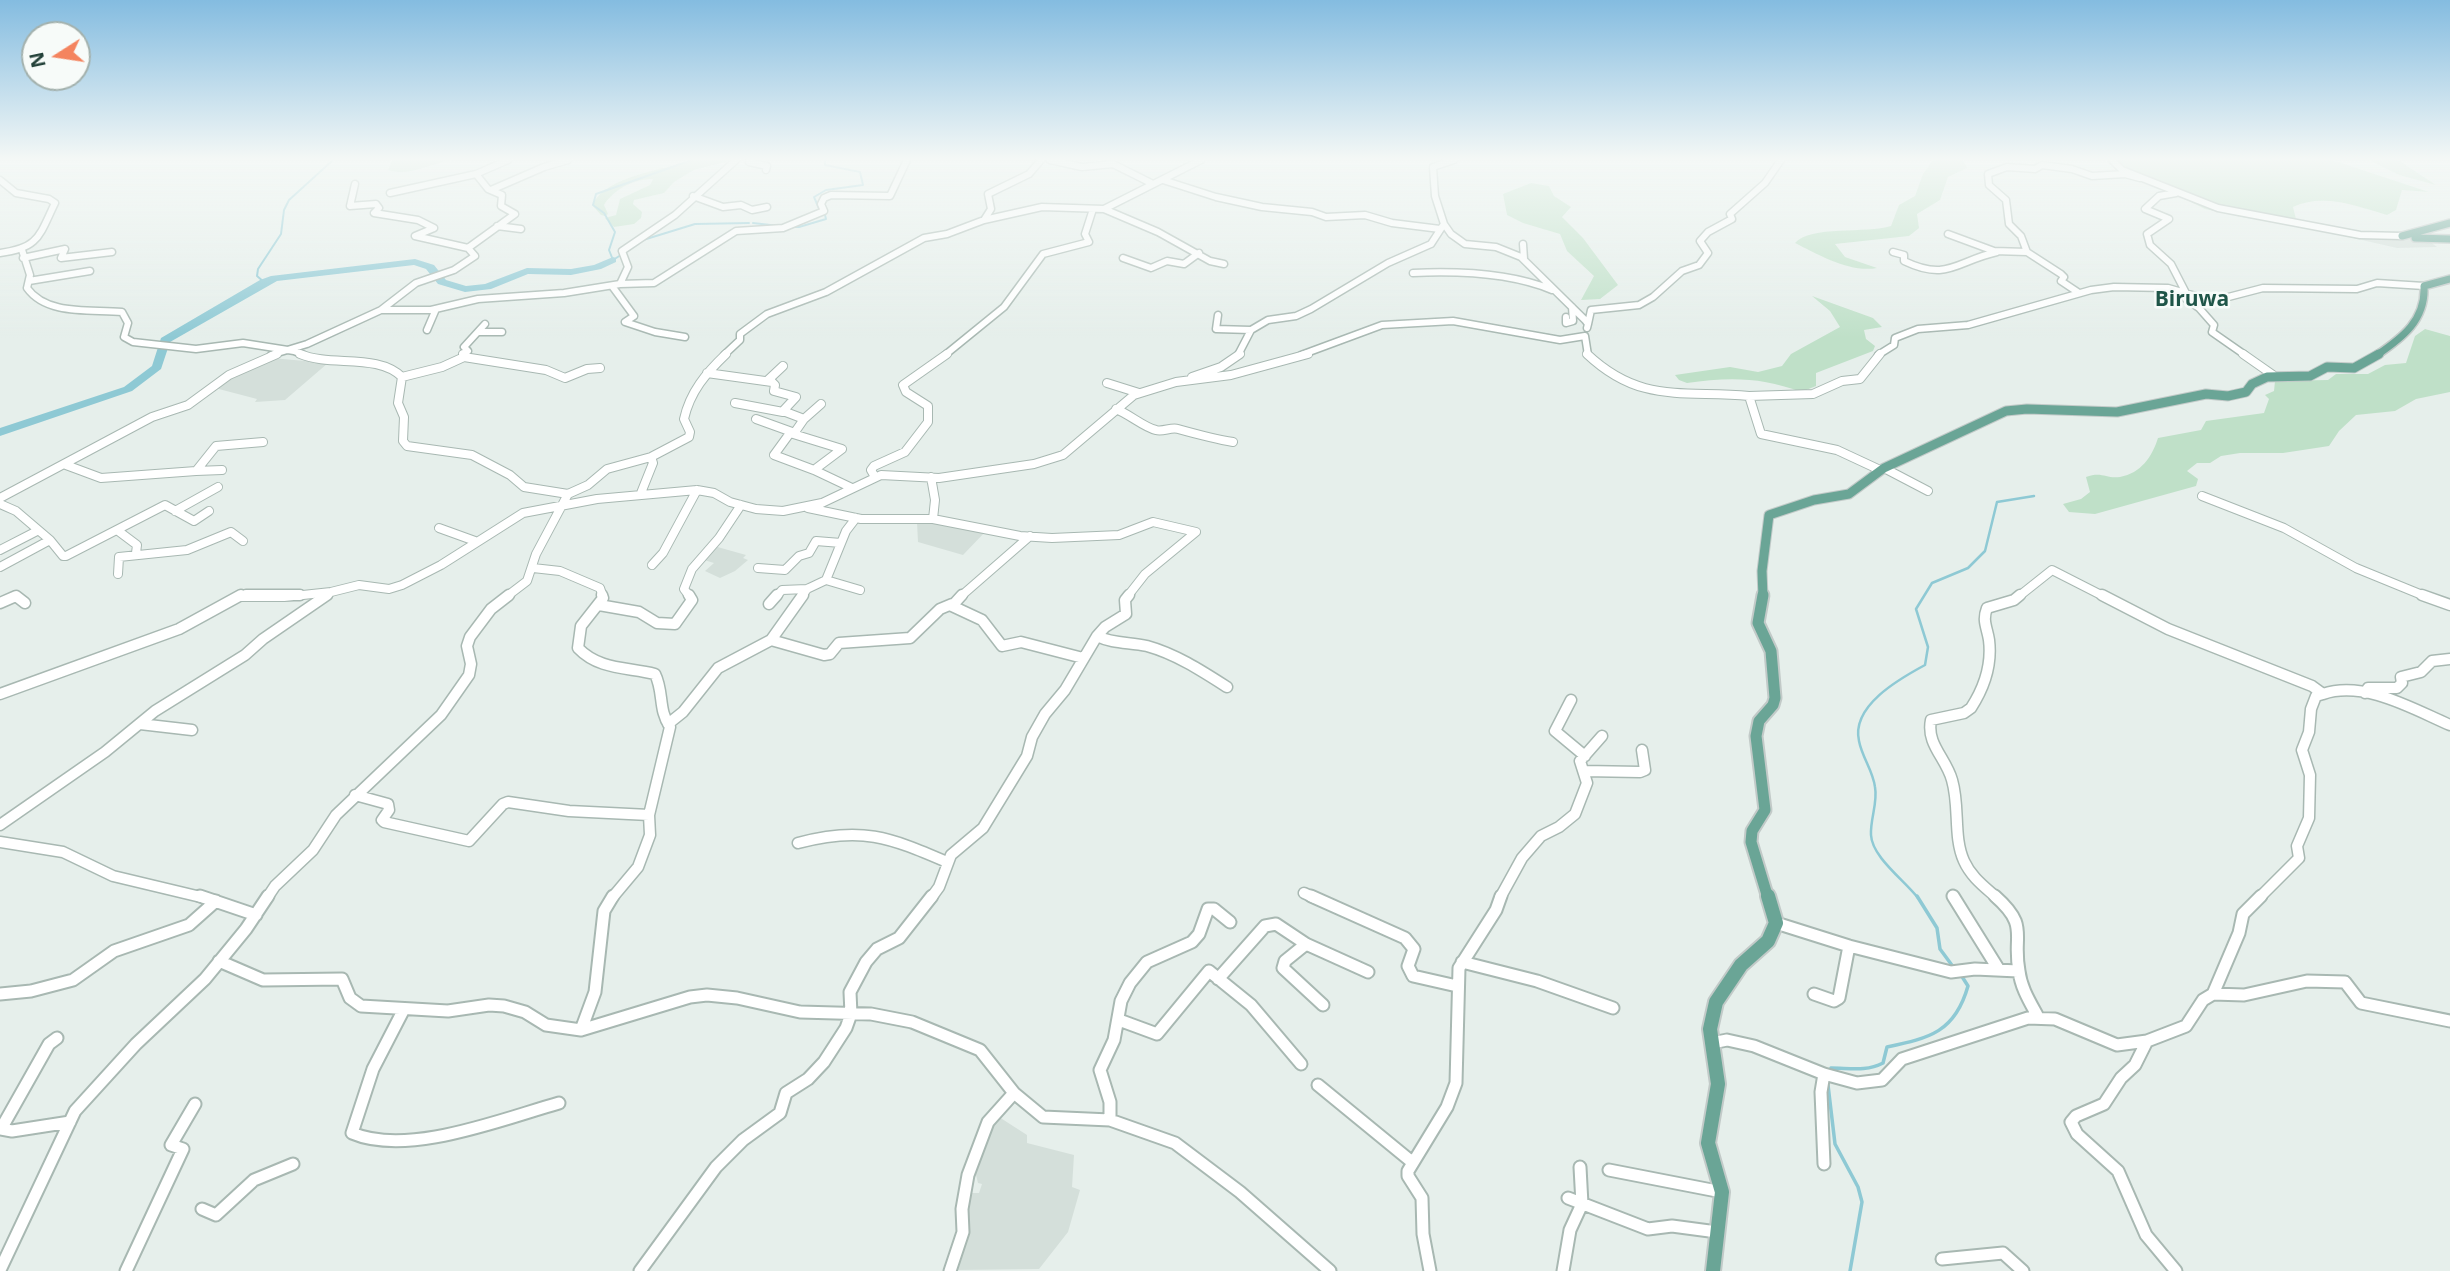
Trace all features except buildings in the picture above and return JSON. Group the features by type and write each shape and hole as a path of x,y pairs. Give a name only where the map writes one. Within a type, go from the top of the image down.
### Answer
{"main road":[{"path":"2402,236 2450,223"},
{"path":"2402,236 2450,239"},
{"path":"1713,1271 1722,1192 1708,1143 1718,1084 1710,1029 1716,1002 1741,965 1768,941 1776,923 1751,842 1752,831 1765,810 1757,728 1775,698 1771,651 1758,623 1763,597 1762,571 1768,519 1772,512 1849,494 1882,469 2006,411 2027,409 2117,412 2206,394 2238,394 2246,392 2251,384 2273,375 2311,376 2329,366 2355,368 2364,365 2407,334 2423,308 2426,298 2424,286 2450,279"}],"street":[{"path":"22,254 41,235 48,219"},
{"path":"0,498 152,417 194,402 229,375 381,310 403,291 454,270 475,256 468,248 416,237 417,234 434,228 414,219"},
{"path":"468,248 507,219"},
{"path":"616,286 629,268 625,254 669,219"},
{"path":"381,310 436,309 478,299 514,298 654,282 736,230 783,228 807,219"},
{"path":"402,377 398,403 404,417 402,440 407,446 472,455 510,475 524,487 568,494 588,485 607,470 651,457 689,438 690,432 684,419 687,403 707,373 740,340 740,334 763,317 802,303 837,286 924,238 947,234 983,219"},
{"path":"875,477 871,470 873,467 885,459 902,455 927,428 928,406 906,392 903,386 1006,305 1043,254 1052,249 1070,248 1089,242 1085,234 1089,219"},
{"path":"1126,219 1199,253 1210,261 1224,264"},
{"path":"1380,219 1392,223 1442,226"},
{"path":"1440,219 1442,226 1451,235 1465,244 1503,248 1535,266 1556,293 1588,324"},
{"path":"1732,219 1728,224 1707,231 1700,242 1708,253 1699,265 1684,267 1648,301 1633,308 1591,310 1585,336 1588,343 1586,353 1598,366 1643,391 1749,396 1813,394 1842,381 1860,379 1881,352 1894,345 1895,338 1907,331 1975,326 1991,317 2079,293 2114,287 2168,288 2213,301 2263,288 2357,289 2377,283 2424,286"},
{"path":"2008,219 2009,224 2021,236 2027,252"},
{"path":"2169,219 2147,234 2150,245 2171,264 2187,295 2186,299 2199,308 2214,325 2212,332 2273,375"},
{"path":"2275,219 2360,235 2402,236"},
{"path":"497,226 521,229"},
{"path":"1218,315 1216,329 1251,330 1268,320 1296,316 1378,271 1388,262 1431,244 1442,226"},
{"path":"1948,234 2002,252"},
{"path":"1523,244 1524,259"},
{"path":"0,253 22,254 65,249 61,258 112,252"},
{"path":"1893,252 1904,255 1904,261 1928,272 1959,268 1978,256 2027,252 2061,274 2064,277 2062,281 2079,293"},
{"path":"1122,257 1151,268 1167,261 1184,264 1199,253"},
{"path":"22,254 30,275 29,293 59,308 122,313 127,317 124,334 126,339 133,342 202,349 239,342 347,363 377,363 402,377"},
{"path":"29,281 90,271"},
{"path":"1413,273 1464,274 1518,283 1538,283 1556,293"},
{"path":"616,286 634,316 625,322 655,332 685,337"},
{"path":"1566,317 1566,323 1573,321 1572,307"},
{"path":"428,330 436,309"},
{"path":"1176,382 1231,375 1324,349 1382,325 1453,321 1560,340 1585,336"},
{"path":"464,357 462,354 468,351 464,347 485,324"},
{"path":"0,694 179,629 241,595 284,597 331,592 359,585 388,589 402,585 441,565 517,515 641,493 697,491 714,493 741,505 775,512 822,503 875,477 890,474 931,477 1016,468 1058,457 1139,393 1234,361 1248,344 1251,330"},
{"path":"478,332 502,332"},
{"path":"402,377 437,366 448,366 464,357 550,371 565,378 587,369 600,368"},
{"path":"767,381 783,366"},
{"path":"707,373 775,384 774,391 797,397 783,412"},
{"path":"1107,383 1139,393"},
{"path":"1749,396 1761,434 1837,450 1928,491"},
{"path":"735,403 804,419"},
{"path":"821,404 804,419 774,454 852,488"},
{"path":"1116,409 1134,416 1147,427 1158,431 1181,429 1196,436 1233,442"},
{"path":"756,419 842,449 814,470"},
{"path":"196,471 216,446 263,442"},
{"path":"641,493 653,463 651,457"},
{"path":"66,465 101,478 222,470"},
{"path":"931,477 935,500 933,519"},
{"path":"175,511 218,487"},
{"path":"652,565 663,553 697,491"},
{"path":"0,1270 75,1111 136,1044 196,988 256,915 275,886 304,860 336,815 421,737 453,701 469,675 471,664 467,646 473,632 491,609 527,581 536,554 568,494"},
{"path":"2203,496 2284,528 2381,579 2450,606"},
{"path":"0,504 16,511 50,540 63,556 165,505 194,521 209,511"},
{"path":"599,605 639,612 657,623 675,624 692,600 684,589 687,577 741,505"},
{"path":"640,1271 716,1167 743,1140 780,1114 786,1093 808,1079 824,1062 846,1028 851,1014 850,992 866,962 877,949 899,938 939,887 947,862 958,848 976,837 1027,757 1031,737 1045,714 1065,690 1097,636 1105,627 1126,614 1125,600 1144,574 1196,532 1153,522 1119,535 1052,538 933,519 856,518 804,507"},
{"path":"826,580 841,543 856,518"},
{"path":"439,528 475,541"},
{"path":"117,530 137,545 136,553"},
{"path":"0,550 37,531"},
{"path":"118,574 119,557 136,553 183,551 231,532 243,541"},
{"path":"771,639 827,655 839,643 910,638 942,607 952,604 1030,536"},
{"path":"0,567 50,540"},
{"path":"758,568 785,570 799,556 809,553 816,541 841,543"},
{"path":"533,568 560,570 597,585 604,595 581,626 578,648 588,658 606,665 655,674 659,682 662,716 670,731 658,767 649,814 650,835 638,867 616,890 604,911 595,992 581,1030"},
{"path":"2038,1017 2018,971 2018,926 2009,907 1976,881 1967,867 1957,834 1958,805 1951,772 1941,753 1929,740 1927,732 1931,720 1939,715 1968,712 1976,704 1990,663 1989,631 1983,618 1987,608 2014,600 2052,570 2168,629 2252,660 2317,688 2323,694"},
{"path":"769,604 782,590 807,589 826,580 860,590"},
{"path":"668,724 686,711 704,682 719,667 757,651 771,639 807,589"},
{"path":"0,825 105,752 155,711 245,655 263,639 331,592"},
{"path":"0,603 16,596 25,603"},
{"path":"952,604 982,620 1002,646 1021,642 1083,658"},
{"path":"1097,636 1107,642 1147,646 1177,656 1227,687"},
{"path":"2365,692 2368,688 2397,688 2402,683 2400,677 2417,676 2423,673 2432,661 2450,659"},
{"path":"2213,994 2221,970 2243,926 2243,914 2299,858 2297,846 2309,818 2310,775 2302,750 2309,732 2311,709 2316,696 2329,690 2365,692 2419,711 2450,726"},
{"path":"1572,700 1555,731 1585,756"},
{"path":"140,724 192,730"},
{"path":"1430,1271 1423,1234 1422,1198 1408,1176 1412,1162 1447,1107 1455,1083 1457,986 1462,962 1496,910 1502,892 1522,858 1541,836 1559,827 1575,814 1586,791 1580,761 1602,736"},
{"path":"1584,771 1644,771 1642,750"},
{"path":"355,795 388,804 389,810 382,820 384,822 469,841 503,804 508,802 569,811 649,814"},
{"path":"798,843 849,832 871,833 893,838 947,862"},
{"path":"0,842 63,852 113,876 216,901 256,915"},
{"path":"1304,892 1405,938 1414,949 1406,965 1407,971 1413,976 1457,986"},
{"path":"1953,896 1999,970"},
{"path":"0,994 44,988 73,980 114,951 189,925 216,901"},
{"path":"1110,1121 1110,1102 1100,1070 1114,1040 1125,993 1147,962 1192,942 1199,933 1208,909 1214,909 1230,922"},
{"path":"1776,923 1849,946 1955,971 2018,971"},
{"path":"1218,979 1265,926 1276,924 1306,944 1368,972"},
{"path":"1306,944 1285,961 1283,968 1323,1005"},
{"path":"1814,994 1834,1001 1839,998 1849,946"},
{"path":"219,961 263,980 337,978 345,982 348,998 352,1003 448,1011 489,1004 525,1012 546,1025 581,1030 698,995 737,998 800,1012 871,1014 912,1022 980,1050 1014,1093 1043,1116 1110,1121 1175,1143 1194,1155 1331,1271"},
{"path":"1462,962 1536,981 1613,1008"},
{"path":"1119,1020 1157,1034 1209,971 1251,1004 1301,1064"},
{"path":"1712,1043 1727,1040 1754,1045 1848,1082 1882,1080 1902,1059 2028,1018 2038,1017 2067,1023 2118,1045 2147,1041 2186,1026 2203,1000 2213,994 2244,995 2307,981 2345,982 2361,1003 2450,1021"},
{"path":"404,1009 386,1039 363,1090 352,1133 359,1138 395,1143 426,1138 559,1103"},
{"path":"57,1038 49,1044 1,1129 12,1131 70,1122"},
{"path":"2147,1041 2136,1065 2121,1077 2104,1104 2076,1116 2071,1122 2077,1134 2118,1171 2146,1235 2176,1271"},
{"path":"1824,1164 1821,1092 1826,1075"},
{"path":"1318,1085 1412,1162"},
{"path":"950,1271 964,1232 962,1209 968,1175 988,1122 1014,1093"},
{"path":"126,1271 183,1149 171,1145 195,1104"},
{"path":"202,1209 216,1215 254,1180 293,1164"},
{"path":"1563,1271 1570,1230 1582,1205 1580,1167"},
{"path":"1609,1170 1722,1192"},
{"path":"1568,1198 1648,1229 1672,1226 1717,1232"},
{"path":"1942,1259 2003,1253 2023,1271"}],"shaded area":[{"path":"2353,238 2427,239 2437,247 2397,248"},
{"path":"271,358 328,363 285,400 255,402 257,399 215,388 223,380"},
{"path":"938,521 986,531 963,555 918,542 917,522"},
{"path":"714,546 746,555 743,558 748,560 735,571 720,578 705,571 714,563 701,559"},
{"path":"999,1117 1027,1135 1027,1143 1074,1155 1072,1187 1080,1190 1068,1232 1039,1269 955,1270 970,1232 967,1203 972,1193 979,1193 982,1184 978,1183 975,1171 991,1126"}],"green space":[{"path":"606,219 639,219 634,224 614,227"},
{"path":"1516,219 1564,219 1583,238 1618,285 1600,299 1581,300 1594,276 1567,251 1560,234"},
{"path":"1894,219 1918,219 1919,228 1909,236 1835,244 1845,257 1877,268 1846,265 1824,258 1795,243 1802,237 1813,234 1891,226"},
{"path":"2260,219 2296,219 2297,223"},
{"path":"1812,296 1873,318 1882,327 1864,330 1866,339 1875,346 1873,351 1816,373 1816,386 1801,392 1759,381 1717,380 1687,383 1675,375 1730,367 1758,372 1782,366 1791,354 1840,327 1830,311"},
{"path":"2425,329 2450,336 2450,392 2416,399 2395,411 2356,415 2339,431 2329,446 2283,453 2240,453 2221,456 2210,463 2197,463 2187,471 2198,479 2196,486 2095,514 2069,512 2063,504 2081,499 2090,492 2086,477 2120,477 2140,468 2149,458 2158,438 2201,430 2206,421 2264,413 2269,399 2265,395 2274,391 2275,381 2328,380 2336,374 2368,374 2385,365 2406,363 2415,336"}],"waterway":[{"path":"264,282 257,276 258,269 281,234 283,219"},
{"path":"608,219 615,232 609,250 613,260 638,244"},
{"path":"789,227 825,219"},
{"path":"643,240 695,224 749,223"},
{"path":"753,223 779,226"},
{"path":"0,432 128,389 157,367 165,340 275,278 415,262 430,267 442,282 465,289 487,287 527,271 571,272 597,267 613,260"},
{"path":"1918,898 1883,860 1873,843 1871,829 1876,799 1875,787 1860,747 1858,728 1862,716 1879,695 1925,665 1928,647 1916,609 1932,583 1968,568 1985,551 1997,502 2034,496"},
{"path":"1917,896 1937,928 1940,949 1954,968"},
{"path":"1830,1072 1831,1068 1857,1069 1877,1066 1883,1063 1887,1047 1916,1040 1939,1030 1956,1014 1963,1001 1968,986 1961,975"},
{"path":"1828,1085 1835,1144 1858,1187 1862,1202 1850,1271"}],"district":[{"name":"Biruwa","path":"2192,300"}]}
